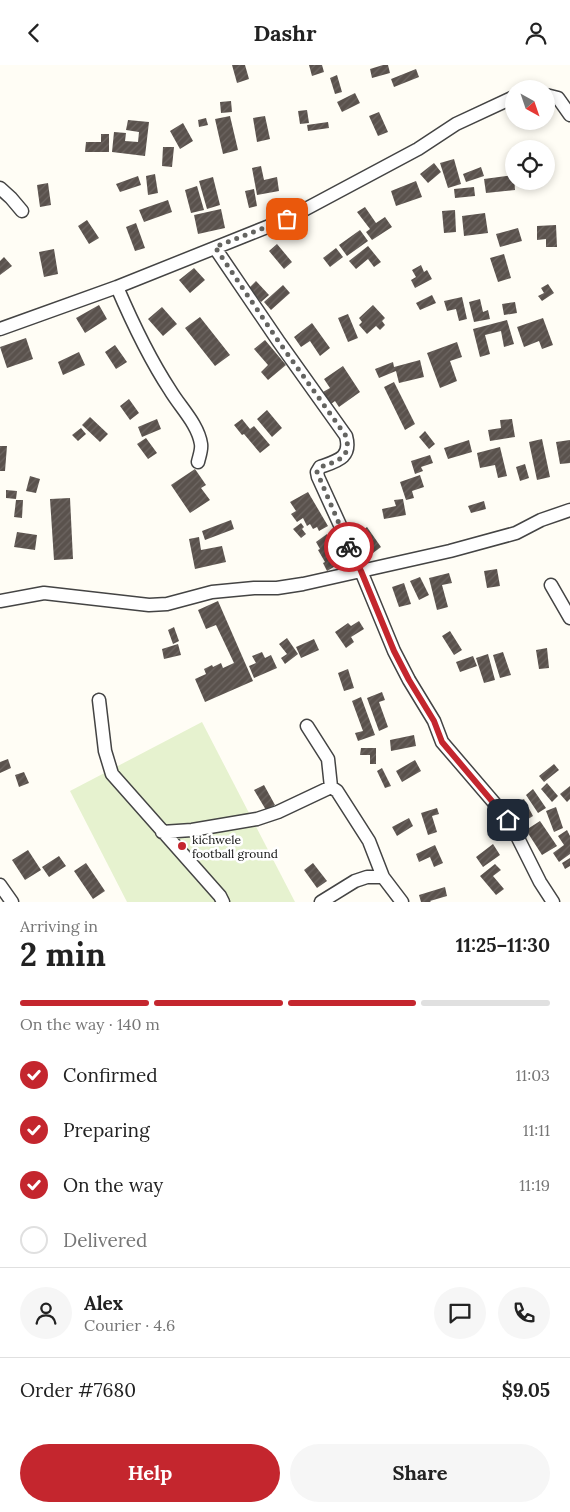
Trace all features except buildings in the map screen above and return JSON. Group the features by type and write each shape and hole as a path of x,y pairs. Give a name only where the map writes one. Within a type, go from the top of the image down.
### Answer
{"street":[{"path":"555,97 558,98 570,115"},
{"path":"0,329 117,287 287,219 418,149 456,123 505,101"},
{"path":"0,188 12,198 22,211"},
{"path":"215,247 279,342 346,436 349,445 346,453 337,461 320,467 317,472 394,651 434,721 442,742 508,820 553,902"},
{"path":"117,287 135,328 169,390 198,434 202,445 198,463"},
{"path":"0,601 44,593 149,605 166,604 212,592 277,588 303,584 450,551 516,533 541,520 570,510"},
{"path":"551,585 570,618"},
{"path":"99,700 105,751 112,774 220,896 223,902"},
{"path":"307,726 328,759 331,787"},
{"path":"162,832 192,830 257,819 278,812 331,787"},
{"path":"331,787 338,791 369,841 383,877 402,902"},
{"path":"321,902 355,881 367,877 383,877"},
{"path":"0,885 12,902"}],"green space":[{"name":"kichwele football ground","path":"202,722 295,902 127,902 70,791"}],"way so far":[{"path":"287,219 258,232 215,247 279,342 346,436 349,445 346,453 337,461 320,467 317,472 349,547"}],"place":[{"name":"kichwele football ground","path":"182,846"}],"route":[{"path":"349,547 394,651 434,721 442,742 508,820"}]}
